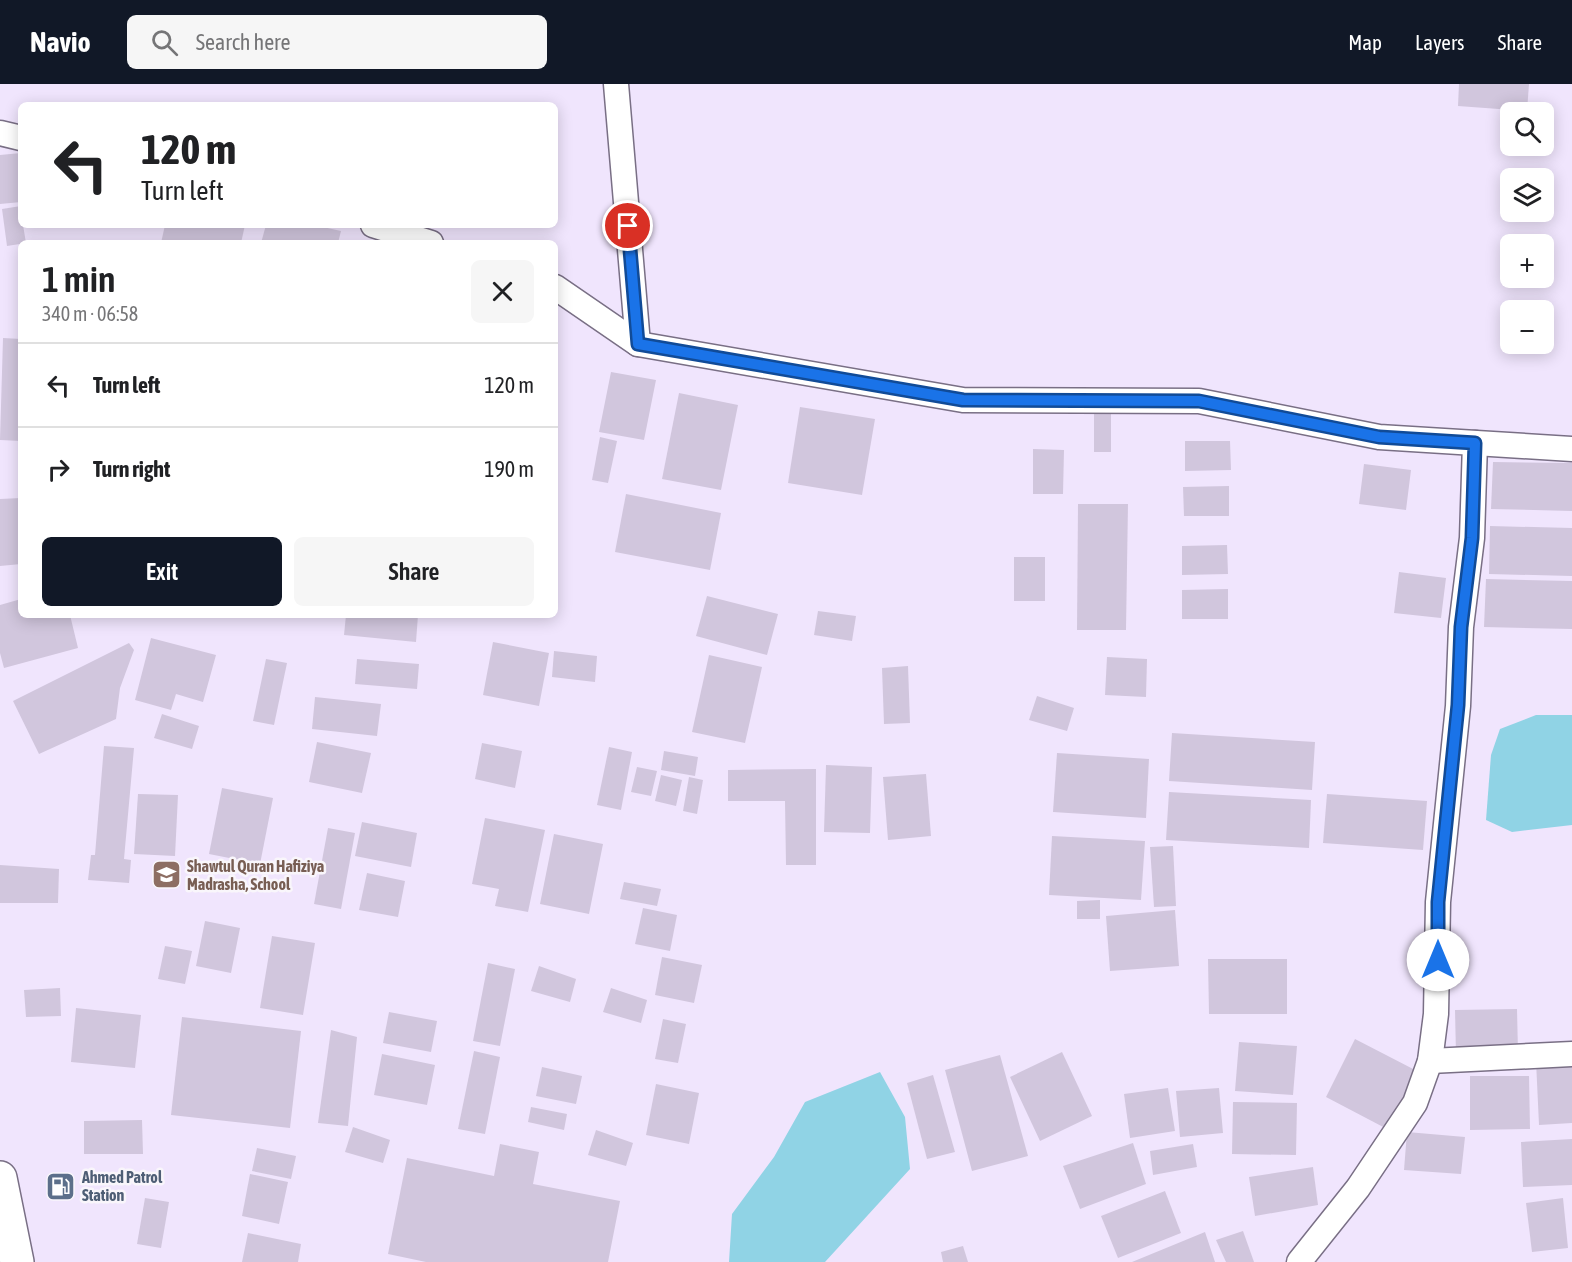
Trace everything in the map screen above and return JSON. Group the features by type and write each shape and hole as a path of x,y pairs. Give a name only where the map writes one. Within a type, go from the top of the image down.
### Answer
{"highway":[{"path":"0,1178 17,1262"}],"street":[{"path":"616,84 638,344"},
{"path":"0,133 18,137"},
{"path":"383,228 421,240"},
{"path":"558,289 638,344 963,400 1199,401 1379,437 1572,449"},
{"path":"1299,1262 1358,1188 1415,1103 1430,1061 1436,1014 1438,902 1458,705 1461,627 1472,538 1475,443"},
{"path":"1430,1061 1572,1054"}],"water":[{"path":"1536,715 1572,715 1572,825 1512,832 1486,820 1491,755 1500,729"},
{"path":"880,1072 905,1117 910,1169 825,1262 729,1262 732,1214 774,1157 805,1102"}],"building":[{"path":"1459,84 1529,84 1528,102 1500,102 1500,109 1458,106"},
{"path":"18,153 18,202 0,204 0,155"},
{"path":"18,206 18,228 24,228 26,240 18,240 18,244 7,246 2,209"},
{"path":"164,228 244,228 242,240 162,240"},
{"path":"265,228 328,228 341,231 339,240 262,240"},
{"path":"3,338 18,339 18,441 0,440"},
{"path":"611,372 656,380 644,440 599,432"},
{"path":"679,393 738,405 721,490 662,479"},
{"path":"800,407 875,419 862,495 788,483"},
{"path":"1094,407 1111,407 1111,452 1094,452"},
{"path":"600,437 617,441 608,483 592,480"},
{"path":"1185,441 1230,441 1231,470 1185,471"},
{"path":"1033,449 1064,450 1063,494 1033,494"},
{"path":"1493,462 1572,463 1572,511 1491,509"},
{"path":"1364,464 1411,470 1406,510 1359,504"},
{"path":"1229,486 1229,516 1184,516 1183,487"},
{"path":"626,494 721,513 710,570 615,552"},
{"path":"18,498 18,564 0,566 0,499"},
{"path":"1078,504 1128,504 1126,630 1077,630"},
{"path":"1490,526 1572,528 1572,576 1489,574"},
{"path":"1227,545 1228,574 1182,575 1182,546"},
{"path":"1014,557 1045,557 1045,601 1014,601"},
{"path":"1399,572 1446,578 1441,618 1394,613"},
{"path":"1486,579 1572,581 1572,629 1484,627"},
{"path":"1228,589 1228,619 1182,619 1182,590"},
{"path":"707,596 778,614 767,655 696,636"},
{"path":"18,600 18,618 71,618 78,648 4,668 0,653 0,605"},
{"path":"818,611 856,616 852,641 814,635"},
{"path":"346,618 418,618 416,642 344,635"},
{"path":"151,638 216,655 203,702 176,694 171,710 135,700"},
{"path":"493,642 549,653 539,706 483,695"},
{"path":"129,643 134,650 120,688 116,719 39,754 13,701"},
{"path":"554,651 597,656 595,682 552,677"},
{"path":"709,655 762,667 745,743 692,732"},
{"path":"1107,657 1147,659 1146,697 1105,695"},
{"path":"266,659 287,663 274,725 253,721"},
{"path":"357,659 419,664 417,689 355,684"},
{"path":"908,666 910,723 884,724 882,668"},
{"path":"1037,696 1074,708 1067,731 1029,720"},
{"path":"315,697 381,704 377,736 312,729"},
{"path":"162,714 199,726 192,749 154,738"},
{"path":"1172,733 1315,742 1312,790 1169,781"},
{"path":"317,742 371,753 362,793 309,782"},
{"path":"482,743 522,751 515,788 475,779"},
{"path":"104,746 134,748 124,859 131,860 129,883 88,880 91,855 95,855"},
{"path":"609,747 632,752 621,810 597,805"},
{"path":"664,751 698,757 695,776 661,770"},
{"path":"1057,753 1149,759 1146,818 1053,812"},
{"path":"826,765 872,767 870,833 824,832"},
{"path":"637,767 657,771 651,796 631,792"},
{"path":"816,769 816,865 786,865 785,801 728,801 728,770"},
{"path":"926,774 931,836 888,840 883,777"},
{"path":"661,775 682,780 676,806 655,801"},
{"path":"689,777 703,780 697,814 683,811"},
{"path":"222,788 273,798 260,864 209,854"},
{"path":"1169,792 1311,800 1309,848 1166,840"},
{"path":"138,794 178,795 175,856 134,854"},
{"path":"1327,794 1427,801 1423,850 1323,843"},
{"path":"485,818 545,830 528,912 495,906 499,889 472,884"},
{"path":"362,822 417,833 411,867 355,856"},
{"path":"328,828 355,833 341,909 314,904"},
{"path":"554,834 603,844 589,914 540,904"},
{"path":"1052,836 1145,841 1141,900 1049,895"},
{"path":"1173,846 1176,906 1154,907 1150,847"},
{"path":"0,865 59,869 58,903 0,903"},
{"path":"367,873 405,881 398,917 359,910"},
{"path":"624,882 661,889 657,906 620,899"},
{"path":"1100,900 1100,919 1077,919 1077,901"},
{"path":"643,908 677,915 670,951 635,944"},
{"path":"1175,910 1179,966 1110,971 1106,916"},
{"path":"205,921 240,928 231,973 196,966"},
{"path":"272,936 315,943 303,1015 260,1008"},
{"path":"165,946 192,951 185,984 158,979"},
{"path":"662,957 702,965 694,1003 655,995"},
{"path":"1208,959 1287,959 1287,1014 1209,1014"},
{"path":"488,963 515,969 500,1046 473,1041"},
{"path":"539,966 576,979 570,1002 531,991"},
{"path":"60,988 61,1016 26,1017 24,990"},
{"path":"611,988 647,1000 641,1023 603,1012"},
{"path":"76,1008 141,1015 135,1068 71,1062"},
{"path":"1517,1009 1518,1053 1456,1055 1455,1010"},
{"path":"389,1012 437,1021 431,1052 383,1043"},
{"path":"182,1017 301,1031 290,1128 171,1115"},
{"path":"663,1019 686,1024 678,1063 655,1059"},
{"path":"331,1030 357,1037 348,1126 318,1123"},
{"path":"1355,1039 1417,1071 1387,1129 1326,1097"},
{"path":"1239,1042 1297,1046 1293,1095 1235,1091"},
{"path":"474,1051 500,1057 485,1134 458,1129"},
{"path":"1062,1052 1092,1116 1040,1141 1010,1077"},
{"path":"382,1054 435,1065 427,1105 374,1095"},
{"path":"1000,1055 1028,1156 972,1171 945,1070"},
{"path":"1572,1059 1572,1123 1539,1125 1536,1061"},
{"path":"542,1067 582,1076 576,1104 536,1096"},
{"path":"933,1075 955,1152 927,1159 907,1083"},
{"path":"1470,1076 1529,1076 1530,1129 1470,1130"},
{"path":"656,1084 699,1093 689,1144 646,1135"},
{"path":"1168,1088 1175,1131 1130,1138 1124,1094"},
{"path":"1219,1088 1223,1133 1180,1137 1176,1091"},
{"path":"1233,1102 1297,1103 1296,1155 1232,1154"},
{"path":"531,1107 567,1114 564,1130 528,1122"},
{"path":"142,1120 143,1154 84,1154 84,1121"},
{"path":"353,1127 390,1140 383,1163 345,1152"},
{"path":"596,1130 633,1143 626,1166 588,1155"},
{"path":"1407,1132 1465,1137 1461,1174 1404,1170"},
{"path":"1572,1139 1572,1185 1523,1187 1521,1142"},
{"path":"1133,1143 1146,1184 1080,1209 1063,1166"},
{"path":"500,1144 539,1152 533,1184 620,1201 608,1262 426,1262 388,1254 407,1158 494,1176"},
{"path":"1193,1144 1197,1167 1153,1175 1150,1151"},
{"path":"257,1148 296,1156 291,1179 252,1171"},
{"path":"1313,1167 1318,1205 1255,1216 1249,1177"},
{"path":"250,1174 288,1182 279,1224 242,1216"},
{"path":"1165,1191 1181,1233 1118,1258 1101,1216"},
{"path":"145,1198 169,1202 161,1248 137,1244"},
{"path":"1563,1198 1568,1248 1532,1252 1526,1203"},
{"path":"1243,1231 1254,1262 1226,1262 1216,1240"},
{"path":"1205,1232 1215,1262 1132,1262"},
{"path":"248,1233 301,1244 298,1262 242,1262"},
{"path":"963,1246 968,1262 943,1262 941,1252"}],"place":[{"name":"Shawtul Quran Hafiziya Madrasha, School","path":"166,875"},
{"name":"Ahmed Patrol Station","path":"61,1186"}],"route":[{"path":"628,226 638,344 963,400 1199,401 1379,437 1475,443 1472,538 1461,627 1458,705 1438,902 1438,960"}]}
